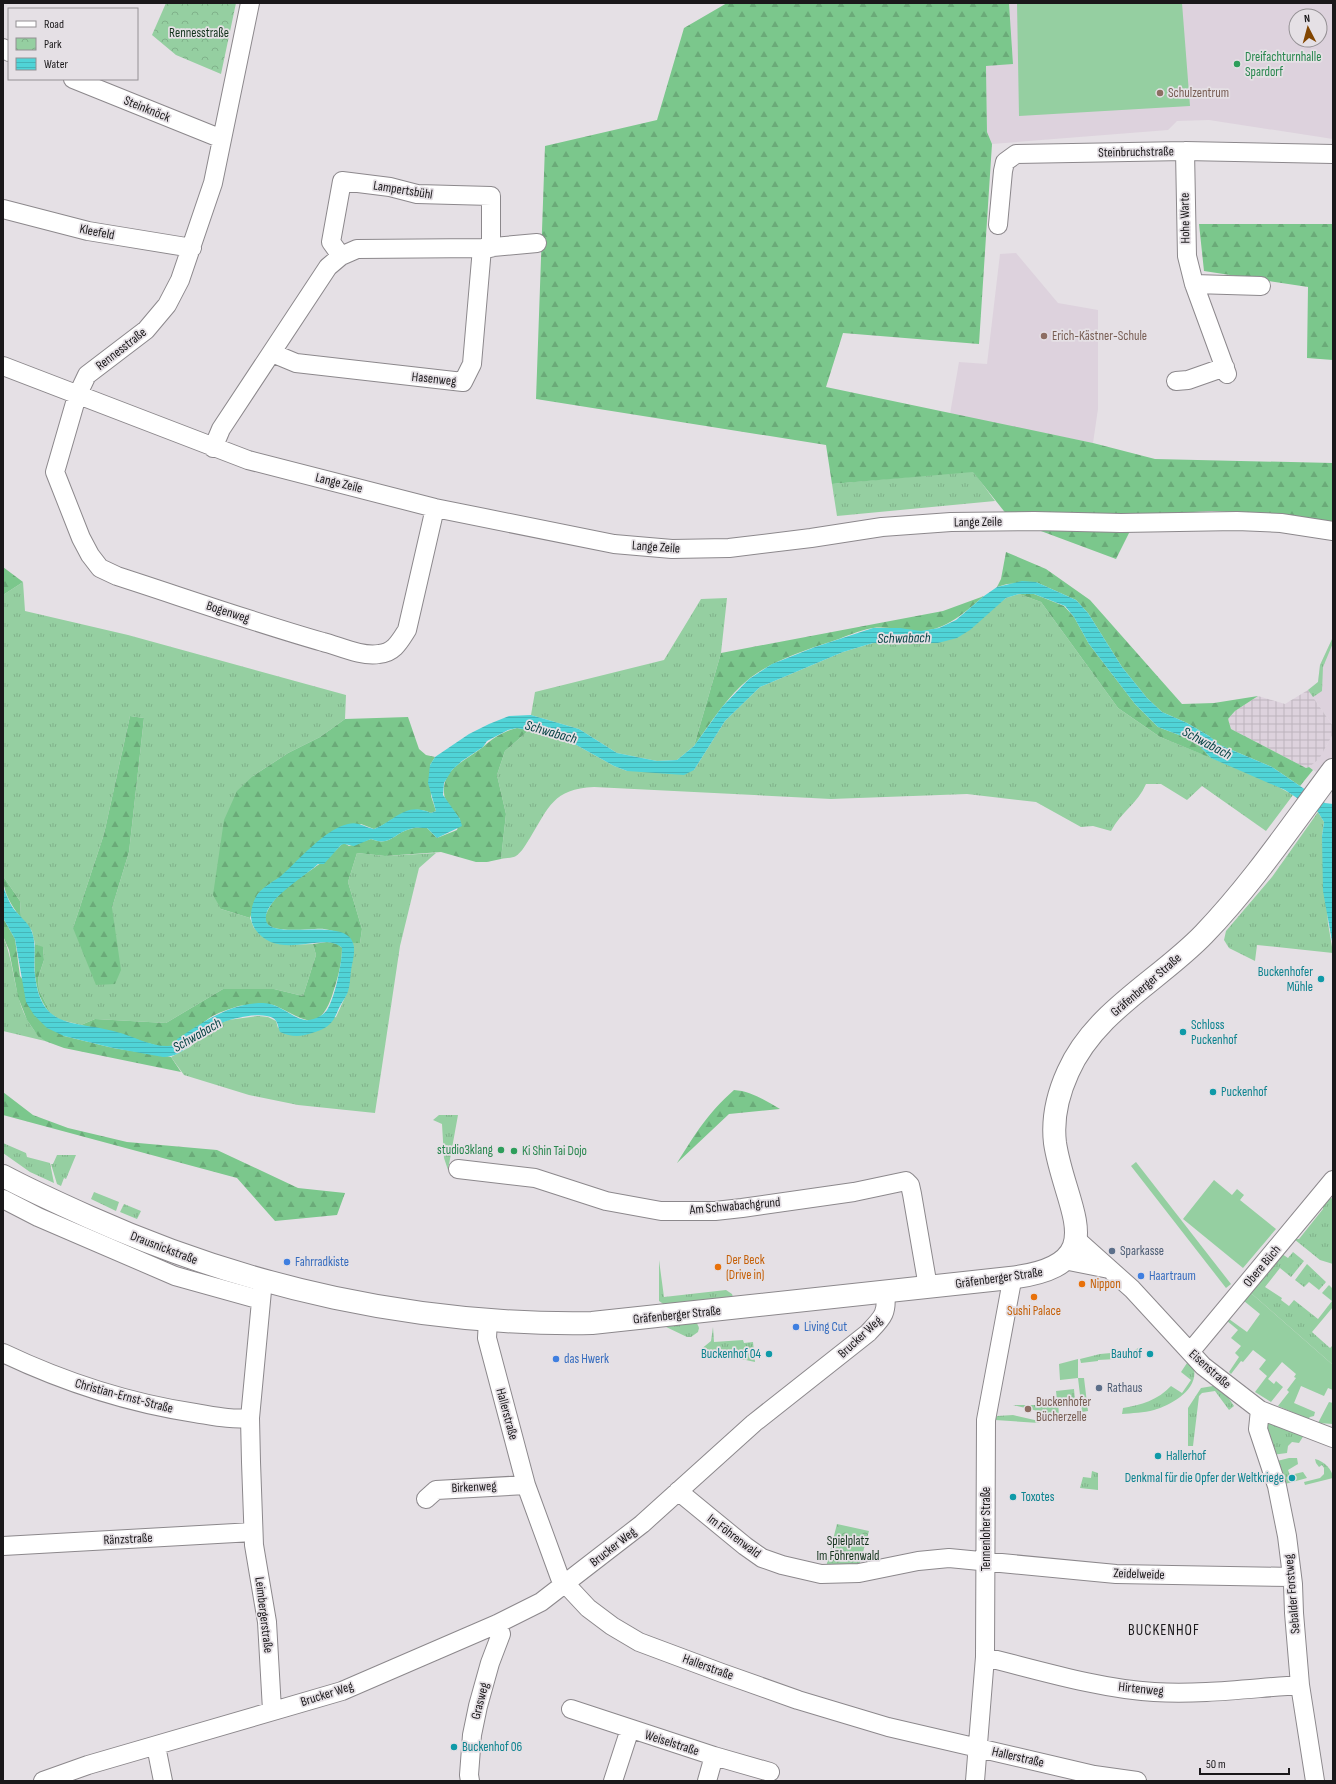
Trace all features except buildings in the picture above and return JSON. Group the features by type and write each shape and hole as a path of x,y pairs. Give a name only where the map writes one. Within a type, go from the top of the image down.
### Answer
{"main road":[{"name":"Gräfenberger Straße","path":"333,1298 406,1312 488,1320 539,1323 592,1323 1010,1278 1045,1272 1064,1260 1072,1250 1076,1239 1075,1219 1060,1165 1055,1134 1057,1104 1068,1070 1086,1042 1108,1016 1204,935 1239,895 1333,770"},
{"name":"Drausnickstraße","path":"3,1176 43,1196 160,1247 218,1267 262,1290 333,1298"}],"street":[{"name":"Rennesstraße","path":"77,396 87,375 146,330 166,305 180,280 213,183 250,3"},
{"name":"Steinknöck","path":"75,80 222,140"},
{"name":"Steinbruchstraße","path":"998,225 1005,162 1016,154 1185,151 1333,154"},
{"name":"Hohe Warte","path":"1176,381 1188,380 1226,370 1194,284 1186,248 1185,151"},
{"name":"Lampertsbühl","path":"341,256 331,242 342,181 390,187 417,194 491,196 487,248"},
{"name":"Kleefeld","path":"3,209 88,231 192,248"},
{"path":"213,448 222,429 328,268 341,256 358,249 487,248 537,243"},
{"name":"Hasenweg","path":"272,353 296,363 463,382 472,364 487,248"},
{"path":"1194,284 1262,286"},
{"name":"Lange Zeile","path":"3,366 77,396 248,460 435,508 614,544 672,549 704,549 752,545 882,527 951,522 1034,521 1121,523 1237,521 1282,523 1333,531"},
{"name":"Bogenweg","path":"77,396 55,472 81,538 90,555 100,568 117,576 299,635 364,653 379,654 391,650 399,644 407,630 435,508"},
{"name":"Am Schwabachgrund","path":"458,1169 535,1178 606,1201 661,1211 728,1209 854,1192 906,1181 910,1185 912,1194 928,1287"},
{"name":"Obere Büch","path":"1190,1352 1333,1180"},
{"name":"Drausnickstraße","path":"3,1199 38,1217 169,1273 262,1290"},
{"name":"Eisenstraße","path":"1076,1239 1150,1307 1203,1366 1260,1410 1333,1442"},
{"path":"1064,1260 1109,1269"},
{"name":"Tennenloher Straße","path":"975,1781 985,1657 986,1420 1011,1286 1010,1278"},
{"name":"Leimbergerstraße","path":"262,1290 250,1418 253,1532 267,1622 272,1710"},
{"name":"Brucker Weg","path":"272,1710 342,1691 497,1624 541,1602 565,1585 642,1524 754,1423 868,1333 884,1316 886,1309 885,1292"},
{"name":"Hallerstraße","path":"488,1320 487,1338 526,1485 560,1578 588,1608 612,1626 639,1642 798,1700 888,1727 1094,1775 1137,1781"},
{"name":"Christian-Ernst-Straße","path":"3,1353 69,1381 139,1402 176,1411 235,1420 250,1418"},
{"name":"Sebalder Forstweg","path":"1260,1410 1258,1429 1277,1486 1292,1577 1300,1685 1315,1781"},
{"name":"Birkenweg","path":"426,1499 436,1490 526,1485"},
{"name":"Im Föhrenwald","path":"678,1492 744,1546 762,1558 801,1570 828,1574 851,1574 876,1571 929,1559 986,1561"},
{"name":"Ränzstraße","path":"3,1546 253,1532"},
{"name":"Zeidelweide","path":"986,1561 1116,1574 1292,1577"},
{"name":"Grasweg","path":"470,1781 469,1775 472,1735 484,1685 502,1634 497,1624"},
{"name":"Hirtenweg","path":"985,1657 1106,1685 1154,1692 1239,1690 1300,1685"},
{"name":"Weiselstraße","path":"571,1709 714,1756 770,1772"},
{"path":"43,1781 88,1765 156,1746 272,1710"},
{"name":"Weiselstraße","path":"613,1781 630,1729"},
{"path":"156,1746 163,1781"},
{"name":"Weiselstraße","path":"707,1781 714,1756"}],"shaded area":[{"name":"Schulzentrum","path":"1009,3 1333,3 1333,139 1209,120 1177,121 1168,130 992,144 987,132 986,66 1013,63"},
{"name":"Erich-Kästner-Schule","path":"1016,253 1058,303 1098,310 1098,409 1093,443 950,414 959,362 987,364 1000,254"},
{"path":"1333,637 1333,726 1308,690 1318,682 1320,665"},
{"path":"1308,690 1333,726 1333,734 1319,759 1309,767 1306,768 1231,729 1228,719 1235,711 1258,696 1285,704"},
{"path":"1333,734 1333,784 1309,767 1324,750"}],"green space":[{"name":"Rennesstraße","path":"166,3 236,3 221,74 176,55 152,35"},
{"path":"727,3 1009,3 1013,64 986,66 987,132 992,144 979,344 843,333 826,387 1093,443 1155,459 1333,463 1333,530 1283,514 1212,511 1138,515 1116,559 1011,520 973,472 832,484 826,445 536,399 545,146 657,120 684,28"},
{"path":"1017,3 1182,3 1190,106 1019,116"},
{"path":"1199,224 1333,224 1333,360 1307,358 1308,287 1204,271"},
{"path":"973,471 995,501 837,516 832,484"},
{"path":"1006,552 1046,569 1090,600 1182,704 1214,703 1258,696 1235,711 1228,719 1231,729 1306,768 1309,767 1313,770 1300,786 1272,767 1220,745 1209,736 1187,723 1162,712 1147,698 1122,667 1088,613 1076,600 1036,582 1007,584 997,587 1001,579"},
{"path":"3,567 23,582 3,595"},
{"path":"23,582 25,611 128,635 346,695 345,719 320,737 288,753 253,776 221,909 250,918 254,928 289,945 313,944 316,955 303,996 274,989 223,989 166,1023 95,1019 81,1025 61,1020 51,1014 39,990 38,978 44,960 43,948 35,944 32,931 21,918 20,901 3,876 3,595","holes":["130,716 144,718 129,852 112,908 73,928 104,834"]},
{"path":"1019,594 1041,602 1118,708 1160,737 1266,780 1293,795 1266,831 1202,786 1187,800 1161,784 1146,784 1139,797 1115,824 1111,831 1093,826 1081,827 1036,802 967,794 831,799 594,787 580,788 569,791 561,796 548,809 520,852 515,857 501,859 506,814 497,775 505,751 529,730 562,737 614,766 627,771 694,770 725,721 760,687 843,652 873,643 938,643 992,609 1006,598"},
{"path":"1019,594 1034,594 1064,606 1074,617 1089,644 1135,704 1158,727 1195,741 1211,758 1160,737 1118,708 1041,602"},
{"path":"984,596 956,619 931,630 910,631 885,628 868,629 798,653 768,666 750,678 734,693 694,746 721,653 943,611"},
{"path":"727,598 721,653 694,746 677,760 657,761 617,753 579,729 531,715 535,692 664,660 701,599"},
{"path":"1333,637 1333,643 1323,667 1322,691 1313,697 1308,690 1318,682 1320,665"},
{"path":"130,716 144,718 129,852 112,908 121,970 115,984 96,985 73,928 104,834"},
{"path":"408,717 419,749 426,755 435,757 430,765 431,796 436,811 431,813 423,810 408,811 374,829 361,824 267,886 258,894 250,918 221,909 213,895 224,820 237,791 253,776 288,753 320,737 345,719"},
{"path":"517,728 529,730 505,751 497,775 506,814 501,859 487,862 476,862 441,852 385,856 357,853 348,882 362,929 360,943 353,943 344,935 324,929 286,930 268,925 265,919 268,910 283,891 332,854 344,843 349,846 371,839 383,841 414,828 427,828 437,838 457,830 460,819 444,796 444,784 447,777 451,771 463,761 495,738 503,733"},
{"path":"1318,812 1324,822 1322,836 1328,923 1333,953 1257,945 1255,961 1229,948 1224,940 1226,931 1272,877"},
{"path":"357,853 385,856 436,853 419,868 400,946 375,1113 298,1105 249,1095 184,1075 171,1057 190,1047 214,1026 228,1020 258,1016 268,1017 276,1021 278,1028 336,1017 347,993 353,955 353,943 360,943 362,929 348,882"},
{"path":"3,876 20,901 21,918 8,898 4,887"},
{"path":"3,918 15,939 20,976 64,1036 113,1048 171,1057 181,1072 64,1048 45,1041 38,1036 27,1020 18,997 9,950 3,936"},
{"path":"3,936 8,949 21,1006 34,1030 45,1041 3,1031"},
{"path":"327,942 338,944 342,948 341,960 336,984 327,1008 321,1016 315,1019 308,1020 301,1018 269,1004 242,1005 223,1011 211,1017 178,1043 166,1048 81,1025 95,1019 166,1023 223,989 274,989 303,996 316,955 313,944"},
{"path":"35,944 43,947 44,960 38,978 39,990 51,1014 45,1006 38,990 35,972"},
{"path":"734,1090 752,1094 780,1109 729,1114 677,1163 696,1133 716,1107"},
{"path":"3,1092 33,1115 68,1128 127,1142 217,1150 298,1188 345,1193 337,1215 275,1221 237,1178 3,1115"},
{"path":"439,1115 458,1115 448,1170 444,1158 442,1124 433,1120"},
{"path":"3,1143 26,1153 27,1157 50,1163 54,1183 30,1172 3,1153"},
{"path":"57,1155 76,1155 66,1179 64,1178 61,1186 57,1184 51,1164 53,1164"},
{"path":"1136,1162 1231,1284 1226,1288 1131,1166"},
{"path":"1214,1180 1232,1195 1237,1189 1244,1195 1240,1200 1276,1229 1243,1268 1183,1219"},
{"path":"94,1192 119,1202 116,1211 91,1199"},
{"path":"1333,1198 1333,1264 1320,1260 1294,1239 1299,1239 1323,1209 1323,1204 1327,1199"},
{"path":"124,1204 141,1211 137,1219 120,1212"},
{"path":"1293,1252 1304,1261 1291,1277 1280,1268 1265,1287 1282,1298 1281,1300 1289,1306 1294,1300 1318,1319 1332,1301 1322,1293 1329,1285 1333,1289 1333,1307 1312,1332 1330,1348 1333,1345 1333,1365 1251,1293 1282,1254 1288,1258"},
{"path":"659,1260 664,1297 726,1290 732,1294 733,1297 665,1305 659,1301"},
{"path":"1307,1264 1326,1282 1319,1290 1309,1282 1304,1287 1295,1280"},
{"path":"1251,1293 1333,1365 1333,1390 1328,1388 1324,1396 1301,1386 1294,1403 1315,1412 1314,1416 1308,1419 1278,1406 1289,1392 1287,1390 1296,1378 1294,1377 1296,1374 1282,1362 1268,1379 1274,1384 1276,1381 1283,1387 1271,1402 1255,1392 1267,1376 1259,1369 1266,1360 1253,1350 1243,1362 1241,1361 1231,1374 1229,1372 1239,1357 1235,1353 1241,1346 1231,1338 1238,1330 1227,1321 1229,1319 1247,1332 1260,1314 1244,1301"},
{"path":"696,1321 699,1328 698,1332 691,1337 687,1337 662,1325"},
{"path":"713,1327 714,1342 743,1340 744,1343 753,1342 755,1362 700,1350 711,1341"},
{"path":"1140,1347 1143,1352 1135,1358 1098,1360 1081,1363 1080,1359 1100,1354 1133,1351"},
{"path":"1078,1359 1078,1378 1060,1380 1059,1364"},
{"path":"1187,1363 1194,1369 1194,1377 1192,1384 1182,1396 1161,1408 1122,1414 1123,1408 1149,1401 1161,1395 1171,1386 1182,1393 1191,1380 1181,1372"},
{"path":"1078,1378 1084,1378 1088,1411 1082,1412"},
{"path":"1213,1386 1228,1397 1234,1406 1229,1410 1215,1391 1202,1393 1199,1396 1193,1446 1188,1446 1188,1408 1201,1388"},
{"path":"1074,1389 1075,1400 1058,1402 1059,1416 1013,1405 1046,1405 1057,1400 1056,1391"},
{"path":"1329,1402 1333,1403 1333,1424 1318,1423"},
{"path":"1013,1415 1039,1421 1039,1423 995,1420 997,1416"},
{"path":"1266,1421 1306,1432 1299,1443 1292,1442 1288,1446 1287,1453 1272,1455 1264,1424"},
{"path":"1297,1458 1298,1464 1288,1470 1290,1475 1303,1472 1307,1478 1285,1484 1277,1461"},
{"path":"1315,1459 1327,1466 1333,1475 1333,1478 1305,1485 1304,1482 1320,1478 1324,1474 1324,1468 1322,1465 1319,1467"},
{"path":"1092,1471 1098,1473 1098,1490 1080,1488 1083,1477 1091,1478"},
{"name":"Spielplatz Im Föhrenwald","path":"837,1524 869,1531 859,1566 826,1567"}],"water":[{"name":"Schwabach","path":"1022,581 1036,582 1076,600 1088,613 1122,667 1147,698 1162,712 1187,723 1209,736 1220,745 1272,767 1325,803 1333,804 1333,947 1323,891 1322,836 1324,822 1318,812 1285,790 1211,758 1195,741 1158,727 1135,704 1089,644 1074,617 1065,606 1034,594 1019,594 1006,598 970,630 957,638 938,643 873,643 843,652 760,687 725,721 694,770 684,775 627,771 614,766 562,737 517,728 508,730 487,741 483,747 462,761 452,770 444,783 443,795 460,819 462,826 437,838 427,828 412,828 383,841 371,839 354,846 344,844 341,845 324,864 318,864 286,889 271,904 267,912 266,920 270,926 280,929 293,930 336,931 347,935 353,943 354,953 348,992 335,1018 330,1024 318,1031 300,1036 292,1036 280,1032 277,1022 273,1018 260,1015 244,1017 220,1023 185,1050 171,1056 163,1057 113,1048 64,1036 47,1028 34,1015 26,1002 15,939 3,918 3,886 13,908 31,929 34,943 35,975 44,1006 62,1020 102,1028 161,1046 169,1046 176,1045 177,1039 207,1020 239,1006 263,1003 274,1005 305,1020 317,1018 327,1010 333,997 339,971 342,948 334,943 325,942 289,945 276,944 265,939 255,929 251,916 253,903 257,895 265,887 281,876 321,838 339,827 355,823 374,829 408,810 415,809 431,813 436,811 428,783 430,765 435,757 469,734 509,716 531,715 579,729 617,753 657,761 677,760 694,746 722,707 749,679 772,664 815,647 873,628 900,628 921,631 939,628 956,620 997,587"}],"place":[{"name":"Dreifachturnhalle Spardorf","path":"1237,64"},
{"name":"Schulzentrum","path":"1160,93"},
{"name":"Erich-Kästner-Schule","path":"1044,336"},
{"name":"Buckenhofer Mühle","path":"1321,979"},
{"name":"Schloss Puckenhof","path":"1183,1032"},
{"name":"Puckenhof","path":"1213,1092"},
{"name":"studio3klang","path":"501,1150"},
{"name":"Ki Shin Tai Dojo","path":"514,1151"},
{"name":"Sparkasse","path":"1112,1251"},
{"name":"Fahrradkiste","path":"287,1262"},
{"name":"Der Beck (Drive in)","path":"718,1267"},
{"name":"Haartraum","path":"1141,1276"},
{"name":"Nippon","path":"1082,1284"},
{"name":"Sushi Palace","path":"1034,1297"},
{"name":"Living Cut","path":"796,1327"},
{"name":"Buckenhof 04","path":"769,1354"},
{"name":"Bauhof","path":"1150,1354"},
{"name":"das Hwerk","path":"556,1359"},
{"name":"Rathaus","path":"1099,1388"},
{"name":"Buckenhofer Bücherzelle","path":"1028,1409"},
{"name":"Hallerhof","path":"1158,1456"},
{"name":"Denkmal für die Opfer der Weltkriege","path":"1292,1478"},
{"name":"Toxotes","path":"1013,1497"},
{"name":"Buckenhof 06","path":"454,1747"}],"district":[{"name":"BUCKENHOF","path":"1164,1630"}]}
